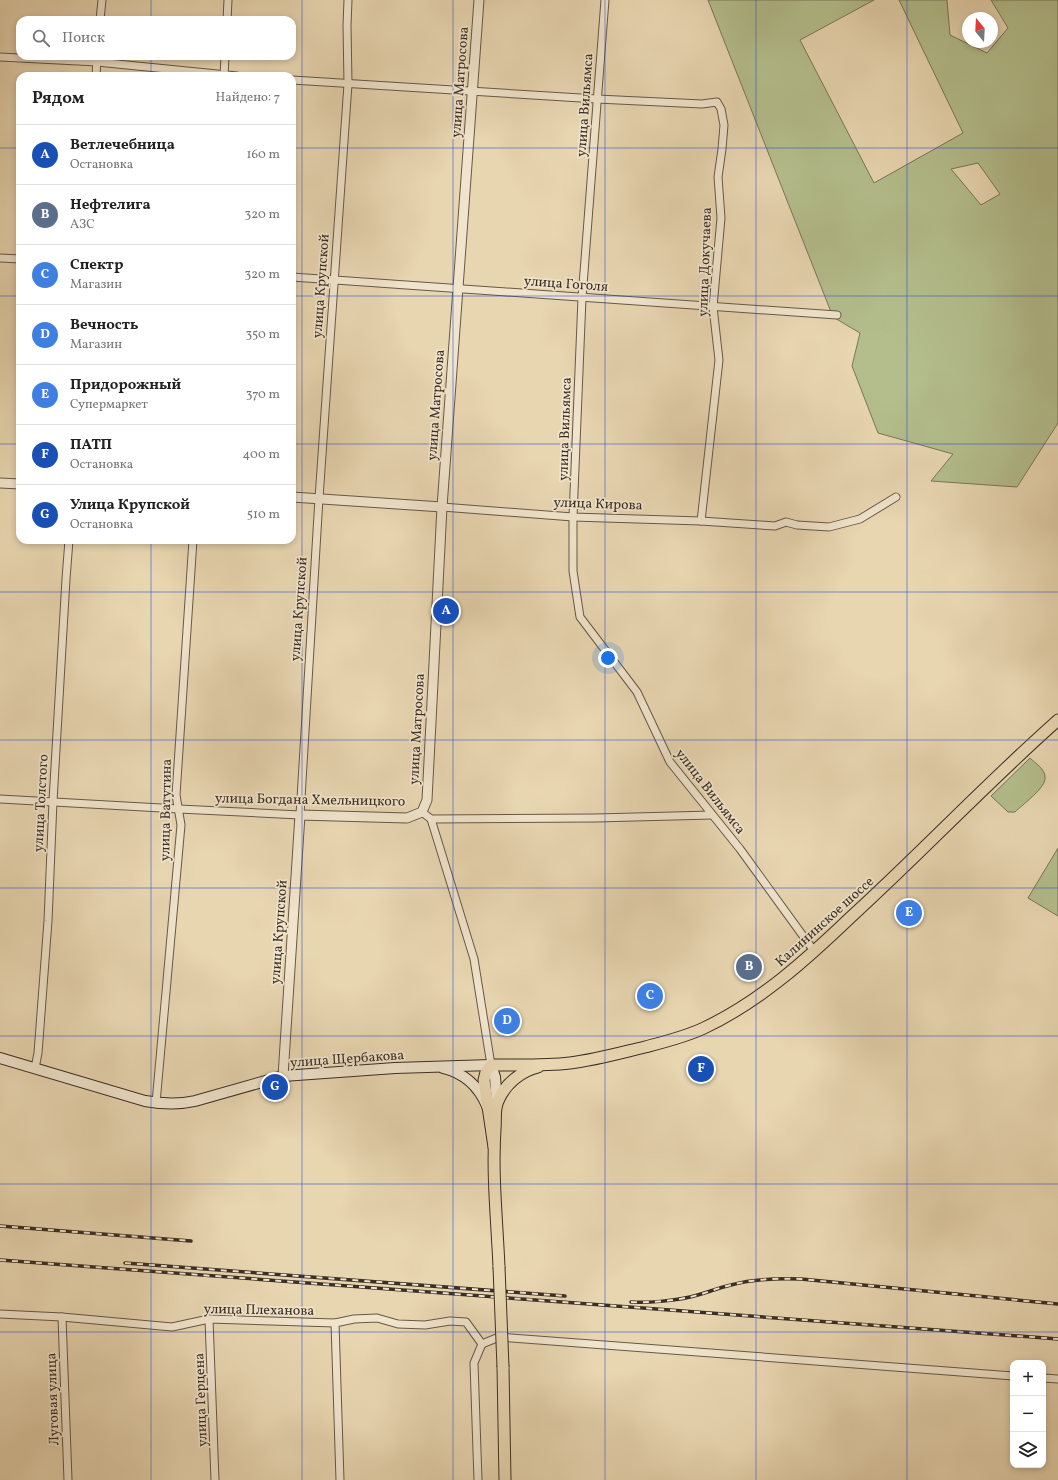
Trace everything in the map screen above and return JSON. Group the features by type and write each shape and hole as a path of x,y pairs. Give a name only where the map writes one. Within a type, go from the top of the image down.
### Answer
{"main road":[{"name":"Калининское шоссе","path":"491,1065 547,1065 591,1060 663,1042 704,1029 739,1009 788,975 899,873 1029,746 1058,720"},
{"name":"улица Щербакова","path":"0,1058 156,1103 168,1105 188,1103 283,1076 436,1066 491,1065"},
{"path":"491,1065 486,1072 484,1080 492,1105 503,1367 505,1480"},
{"path":"492,1105 516,1078 535,1068 547,1065"},
{"path":"436,1066 450,1070 467,1079 492,1105"}],"street":[{"path":"100,16 102,0"},
{"path":"227,16 228,0"},
{"name":"улица Крупской","path":"283,1076 319,498 348,84 348,0"},
{"name":"улица Матросова","path":"422,812 427,800 442,507 479,0"},
{"name":"улица Вильямса","path":"605,0 582,298 573,517 573,571 580,617 637,692 670,762 740,849 814,951"},
{"path":"0,57 16,57"},
{"path":"96,72 97,60"},
{"path":"104,60 194,72"},
{"path":"224,72 225,60"},
{"path":"296,80 597,99"},
{"name":"улица Докучаева","path":"597,99 702,104 717,102 721,108 724,125 718,176 721,218 713,307 719,360 701,520"},
{"path":"0,258 16,259"},
{"name":"улица Гоголя","path":"296,277 837,315"},
{"path":"0,482 16,484"},
{"name":"улица Кирова","path":"296,497 573,517 701,520 775,526 786,522 797,525 829,527 860,519 896,497"},
{"name":"улица Толстого","path":"35,1068 38,1053 48,921 53,801 69,544"},
{"name":"улица Ватутина","path":"156,1103 181,825 176,795 194,544"},
{"name":"улица Богдана Хмельницкого","path":"0,799 300,815 407,818 422,812 431,819"},
{"path":"491,1065 474,959 431,819 596,818 712,815"},
{"name":"улица Плеханова","path":"0,1314 62,1317 172,1327 209,1319 335,1324 354,1320 377,1318 398,1324 425,1325 450,1321 466,1322 482,1344"},
{"name":"Луговая улица","path":"62,1317 68,1480"},
{"name":"улица Герцена","path":"209,1319 215,1480"},
{"path":"335,1324 340,1480"},
{"path":"478,1480 474,1363 482,1344 499,1337 1010,1376"},
{"path":"1046,1378 1058,1379"}],"green space":[{"path":"708,0 874,0 800,40 874,183 963,133 899,0 947,0 950,35 962,41 962,48 977,48 987,53 991,48 998,48 998,40 1008,28 991,0 1058,0 1058,423 1017,487 931,481 953,454 878,433 852,366 860,333 833,317","holes":["978,163 1000,194 981,205 951,169"]},
{"path":"1030,758 1045,774 1045,781 1038,791 1015,812 1008,812 991,796"},
{"path":"1058,848 1058,916 1028,898"}],"railway":[{"path":"0,1226 191,1241"},
{"path":"0,1260 1058,1339"},
{"path":"125,1263 565,1296"},
{"path":"631,1302 676,1300 757,1280 801,1279 1058,1304"}],"place":[{"name":"Ветлечебница","path":"446,611"},
{"name":"Придорожный","path":"909,913"},
{"name":"Нефтелига","path":"749,967"},
{"name":"Спектр","path":"650,996"},
{"name":"Вечность","path":"507,1021"},
{"name":"ПАТП","path":"701,1069"},
{"name":"Улица Крупской","path":"275,1087"}]}
